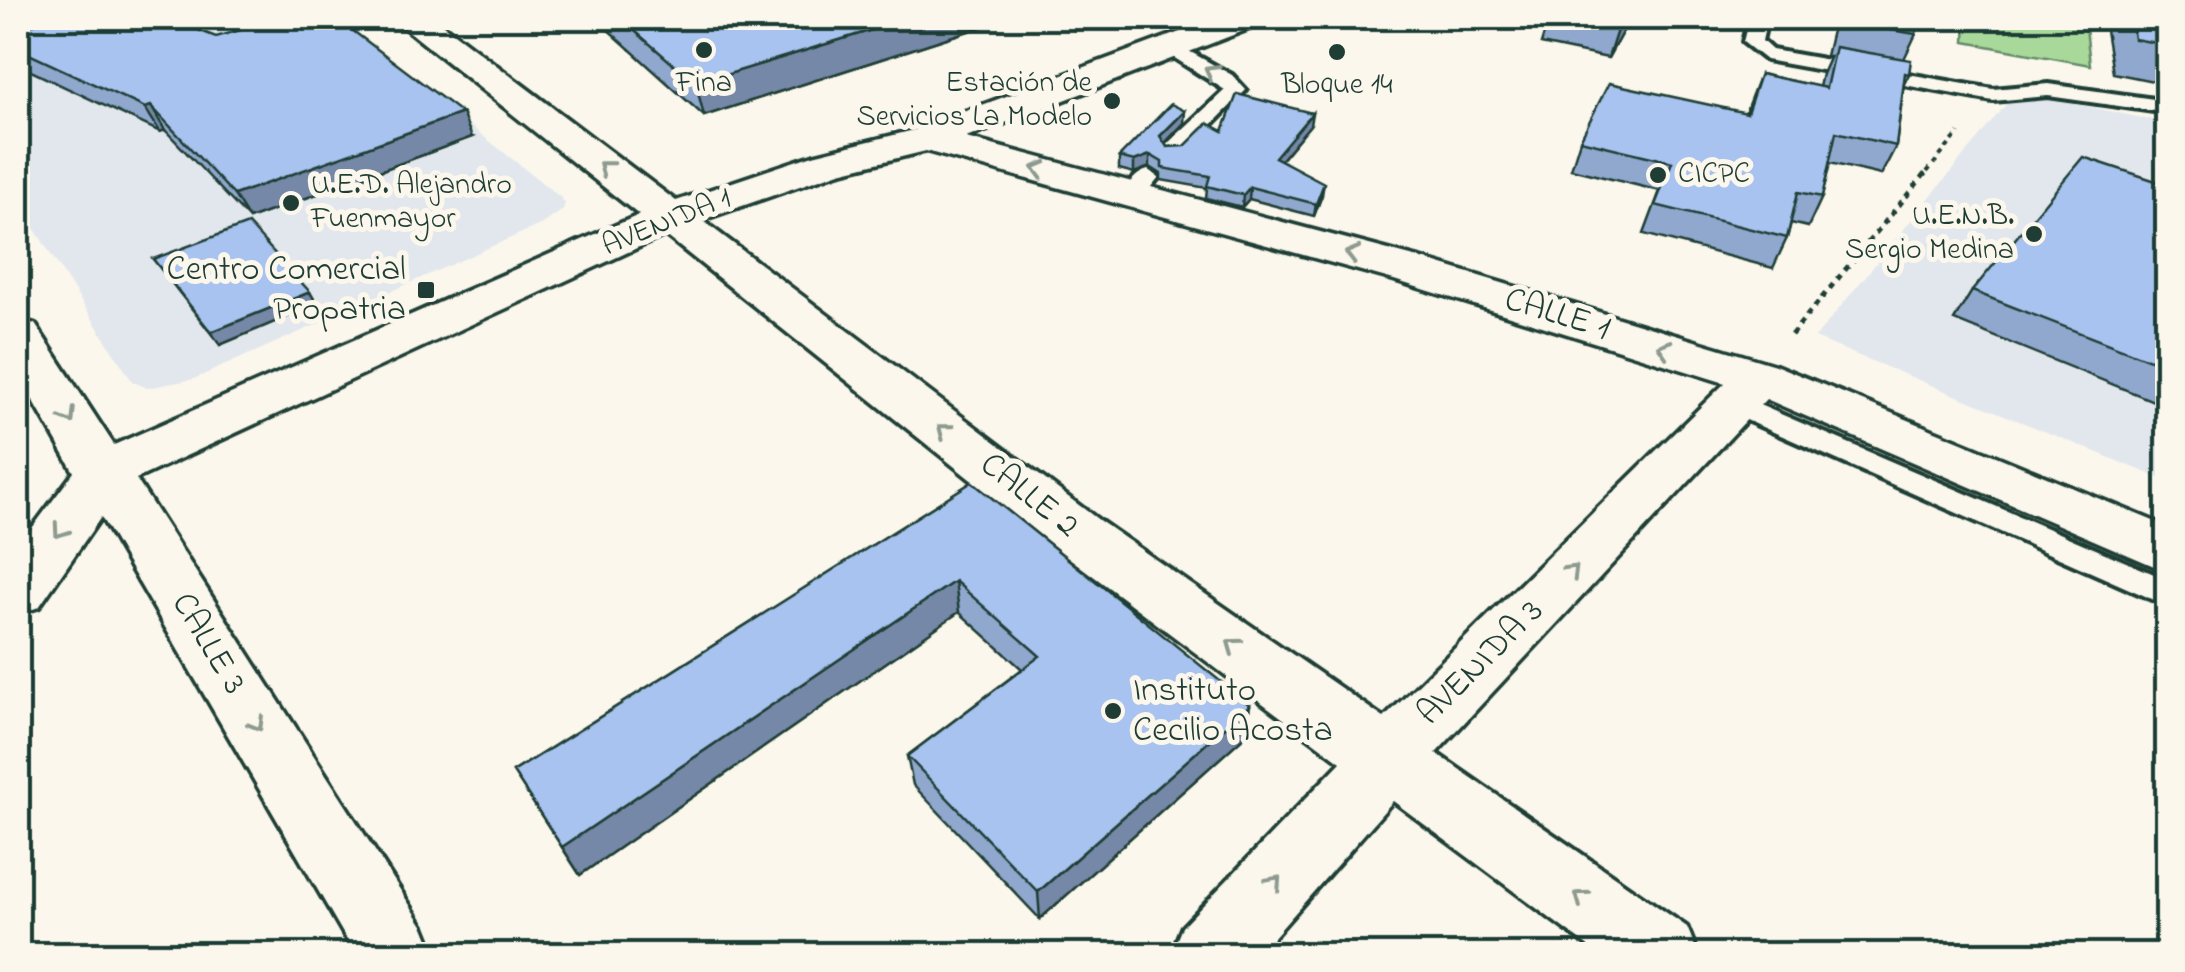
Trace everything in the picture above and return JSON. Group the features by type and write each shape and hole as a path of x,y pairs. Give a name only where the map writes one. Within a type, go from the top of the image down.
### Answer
{"street":[{"name":"CALLE 2","path":"413,18 1080,536 1660,954"},
{"name":"AVENIDA 1","path":"102,472 670,217 828,163 927,139 1248,18"},
{"name":"CALLE 1","path":"927,139 1141,186 1410,270 1747,390 2168,551"},
{"name":"CALLE 3","path":"18,338 397,954"},
{"name":"AVENIDA 3","path":"1210,954 1389,757 1747,390"},
{"path":"18,591 102,472"}],"lane":[{"path":"18,20 25,18"},
{"path":"1758,18 1752,42 1766,54 1993,94 2048,90 2168,107"},
{"path":"1168,46 1236,90 1174,150"},
{"name":"CALLE 1","path":"1747,390 2168,594"}],"path":[{"path":"1747,390 1993,94"}],"shaded area":[{"name":"U.E.D. Alejandro Fuenmayor","path":"143,18 334,18 560,197 565,203 563,210 542,224 194,379 147,388 132,381 18,203 18,66"},
{"name":"U.E.N.B. Sergio Medina","path":"2016,92 2167,123 2167,481 1815,338"}],"green space":[{"path":"1966,18 2085,18 2090,65 1965,42"}],"building":[{"path":"50,18 167,18 216,37 284,18 336,18 462,113 234,195 151,106 145,108 18,49 18,29"},
{"path":"620,18 911,18 696,84"},
{"path":"1588,18 1622,18 1619,24"},
{"path":"1843,18 1918,18 1916,34 1842,22"},
{"path":"2131,18 2168,18 2168,45 2134,39"},
{"path":"1835,47 1911,60 1909,74 1905,73 1896,146 1836,132 1822,197 1798,192 1787,238 1655,205 1672,162 1580,140 1609,83 1747,113 1760,74 1826,88"},
{"path":"1237,94 1312,113 1275,157 1324,183 1316,204 1250,187 1243,195 1207,186 1210,176 1162,168 1162,162 1150,155 1134,161 1119,157 1171,104 1185,111 1160,136 1167,147 1185,146 1208,123 1223,131"},
{"path":"2083,157 2168,185 2168,367 1972,291"},
{"path":"248,224 310,292 211,332 153,259"},
{"name":"Instituto Cecilio Acosta","path":"972,482 1250,705 1038,892 907,756 1040,656 955,581 562,847 513,772"}],"place":[{"name":"Fina","path":"704,50"},
{"name":"Bloque 14","path":"1337,52"},
{"name":"Estación de Servicios La Modelo","path":"1112,101"},
{"name":"CICPC","path":"1658,175"},
{"name":"U.E.D. Alejandro Fuenmayor","path":"291,203"},
{"name":"U.E.N.B. Sergio Medina","path":"2034,234"},
{"name":"Centro Comercial Propatria","path":"426,290"},
{"name":"Instituto Cecilio Acosta","path":"1113,711"}]}
